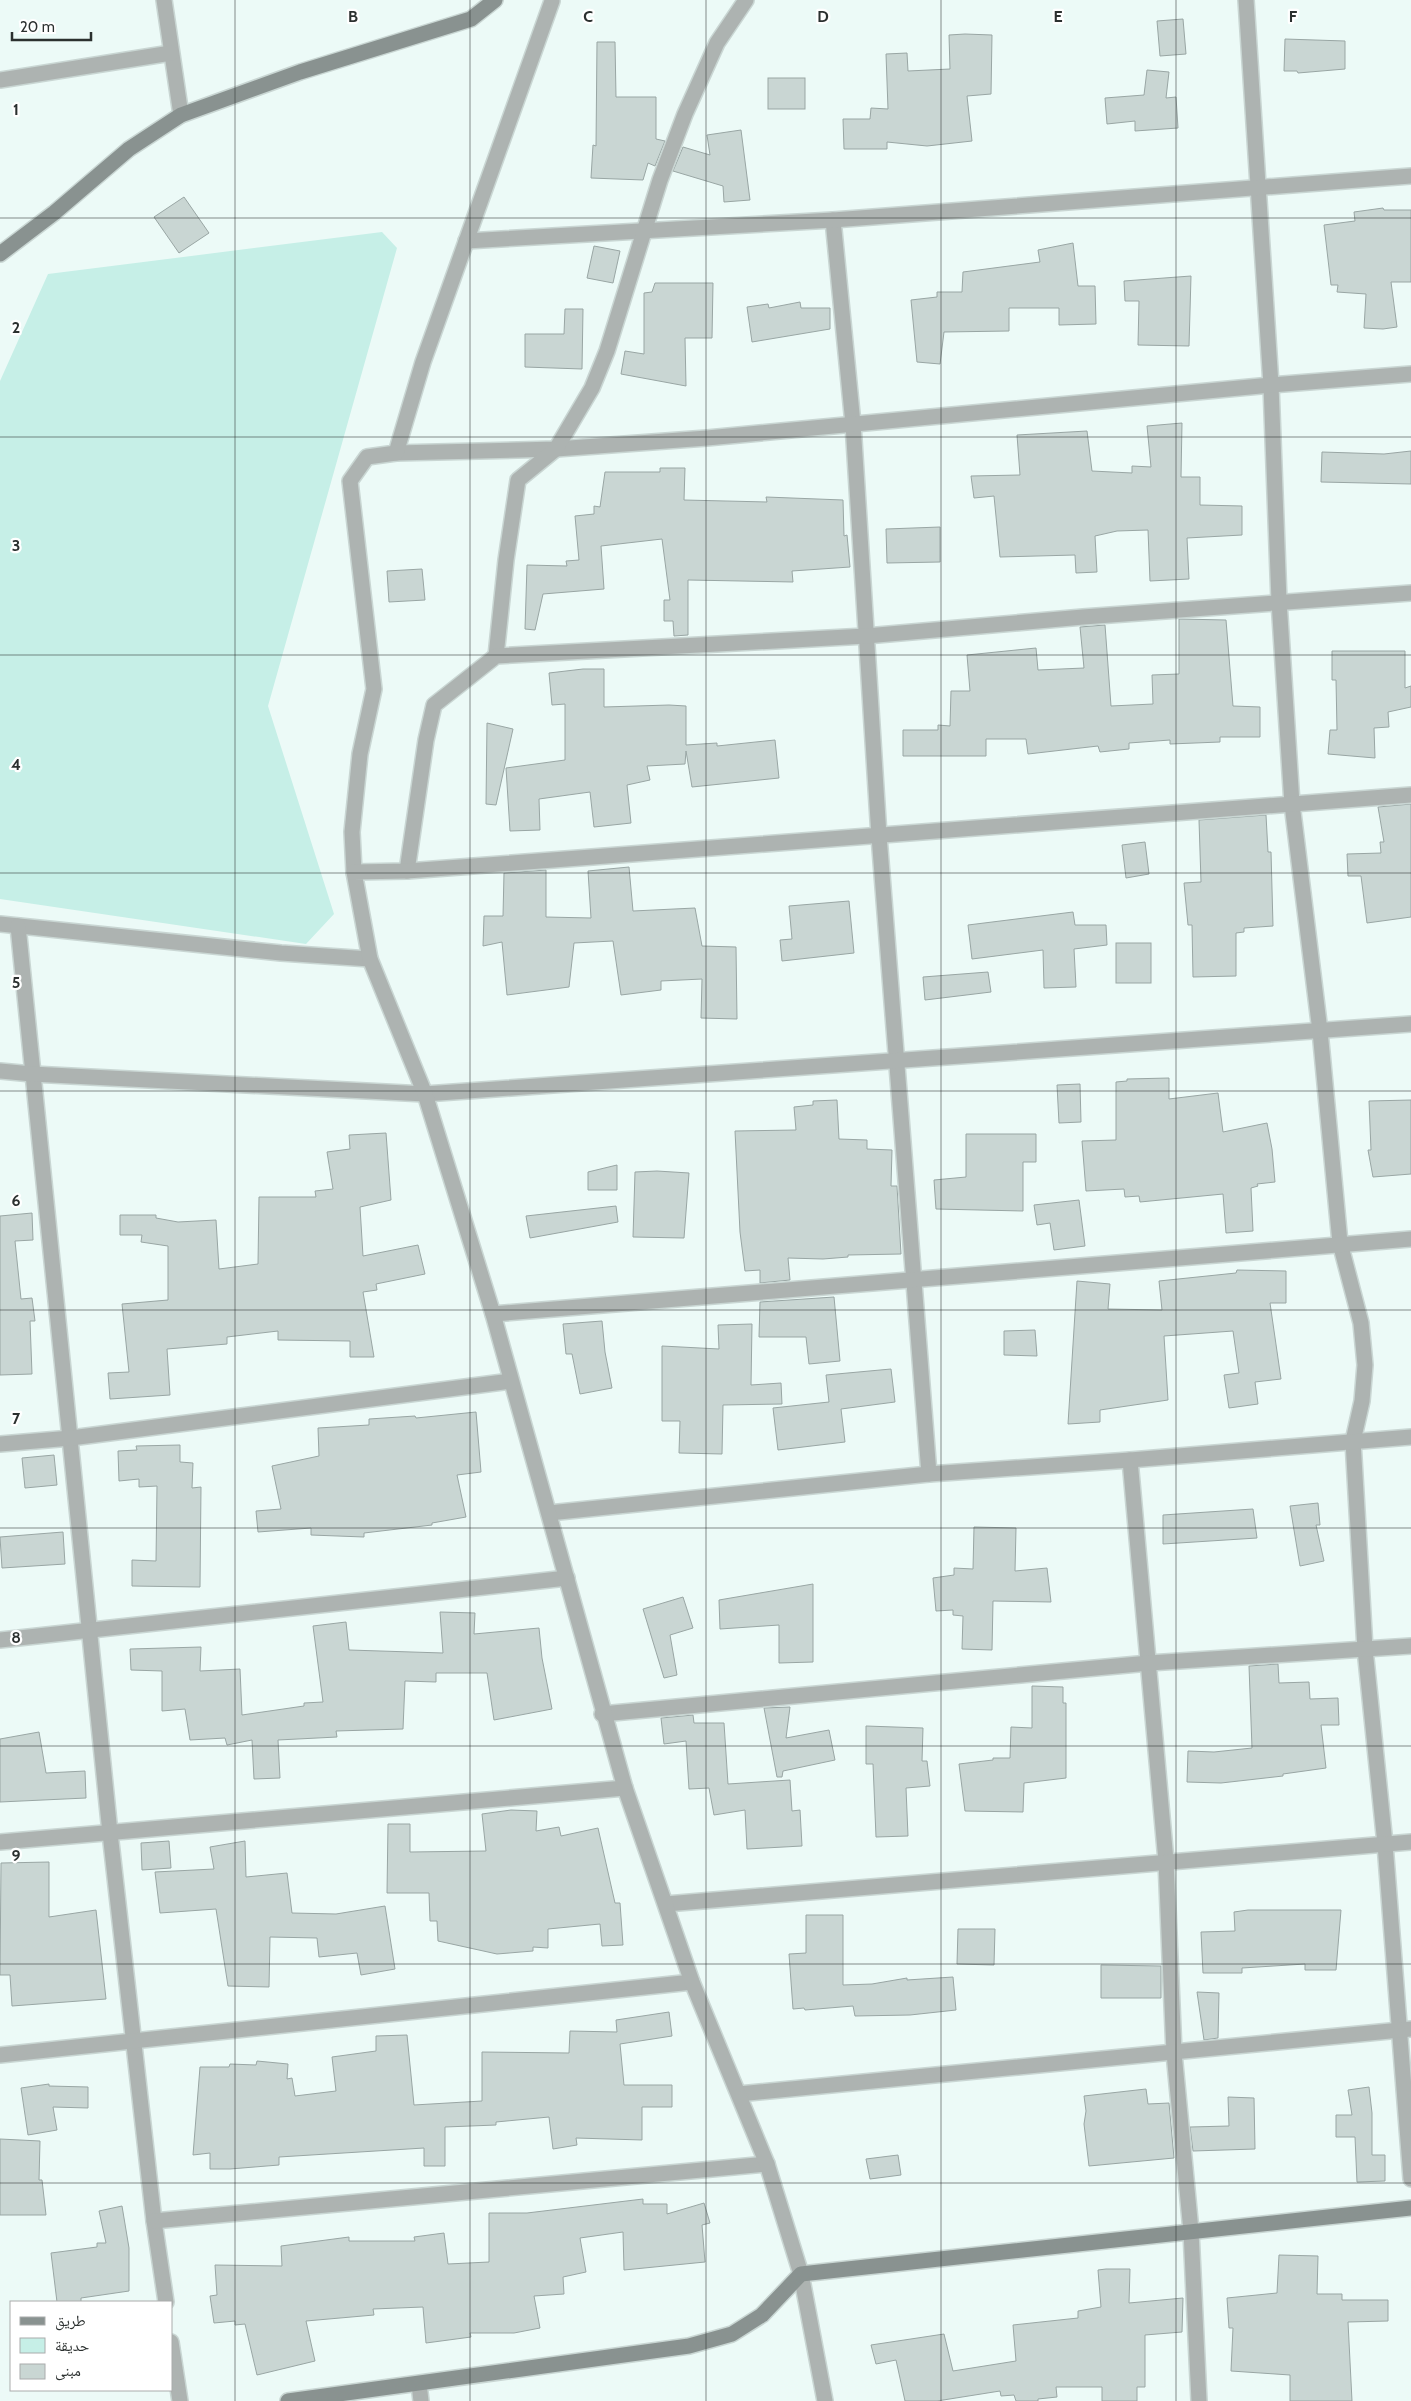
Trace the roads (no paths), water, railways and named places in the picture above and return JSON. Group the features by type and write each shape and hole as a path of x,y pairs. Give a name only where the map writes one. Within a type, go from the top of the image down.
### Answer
{"street":[{"path":"164,0 181,115"},
{"path":"0,254 54,213 129,149 181,115 300,72 471,19 495,0"},
{"path":"545,0 559,0"},
{"path":"396,453 423,362 552,0"},
{"path":"496,656 506,560 518,480 556,449 583,405 607,351 660,180 685,114 717,43 746,0"},
{"path":"1246,0 1271,385 1279,602 1292,804 1320,1031 1340,1243 1361,1323 1364,1365 1362,1401 1353,1441 1365,1649 1405,2030 1411,2179"},
{"path":"0,80 171,54"},
{"path":"466,241 833,220 1411,176"},
{"path":"833,220 853,424 879,836 929,1474"},
{"path":"825,2401 801,2274 767,2164 692,1982 625,1788 602,1714 549,1513 493,1314 426,1094 370,958 354,872 352,832 359,764 374,689 350,481 367,458 396,453 556,449 1411,374"},
{"path":"407,871 426,740 434,705 496,656 866,636 1411,593"},
{"path":"354,872 407,871 1411,795"},
{"path":"0,924 281,953 370,958"},
{"path":"18,926 110,1833 154,2221 166,2301"},
{"path":"0,1070 32,1074 426,1094 1411,1024"},
{"path":"493,1314 1340,1243 1411,1239"},
{"path":"0,1444 71,1438 511,1381"},
{"path":"549,1513 929,1474 1130,1460 1411,1436"},
{"path":"1130,1460 1166,1861 1174,2053 1191,2231 1199,2401"},
{"path":"0,1640 566,1578"},
{"path":"602,1714 1149,1663 1411,1646"},
{"path":"0,1842 625,1788"},
{"path":"666,1904 1411,1842"},
{"path":"0,2055 692,1982"},
{"path":"739,2094 1405,2030"},
{"path":"154,2221 767,2164"},
{"path":"288,2401 689,2346 732,2334 762,2315 801,2274 1411,2208"},
{"path":"172,2349 180,2401"},
{"path":"419,2384 422,2401"}]}
